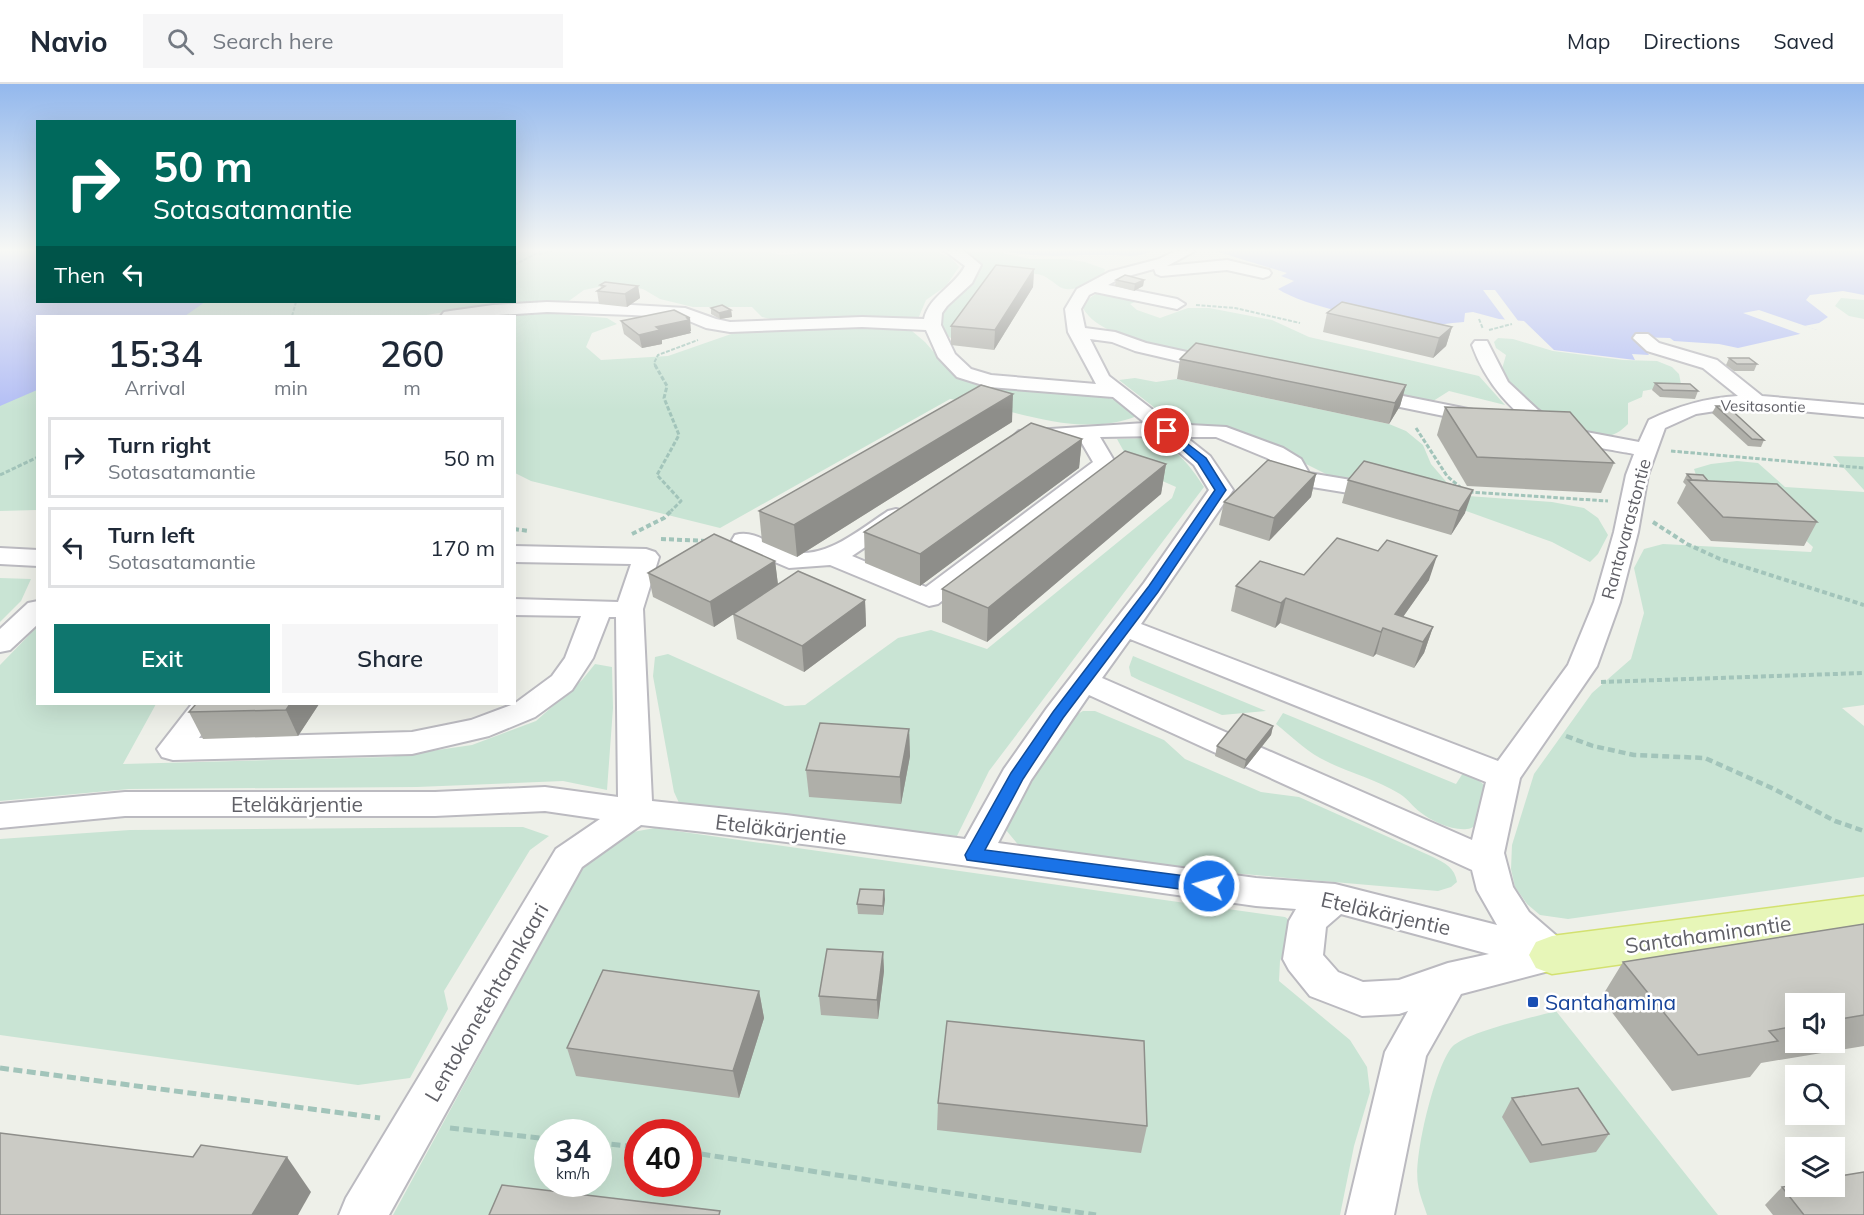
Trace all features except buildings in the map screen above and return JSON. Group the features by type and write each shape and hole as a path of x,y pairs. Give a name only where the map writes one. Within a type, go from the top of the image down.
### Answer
{"main road":[{"name":"Santahaminantie","path":"1552,955 1864,913"}],"street":[{"path":"940,304 934,313 932,325 947,357 964,373 989,381 1118,392"},
{"path":"1075,304 1072,309 1077,332 1110,361 1172,355"},
{"path":"457,315 493,310 547,307 685,313 712,324 730,327 862,322 932,325"},
{"path":"1077,332 1115,337 1172,355 1242,369"},
{"path":"1642,338 1653,347 1710,364 1759,404"},
{"path":"1481,345 1487,364 1512,400 1532,417 1561,433"},
{"path":"974,855 1016,777 1058,715 1125,627 1221,490 1202,461 1101,380 1110,361"},
{"name":"Rantavarastontie","path":"1346,390 1647,450 1637,476 1607,603 1582,666 1504,776 1486,853 1495,890 1516,923 1552,955"},
{"name":"Vesitasontie","path":"1647,450 1656,424 1677,413 1696,407 1730,403 1864,411"},
{"path":"1416,428 1427,406"},
{"path":"1010,442 1020,435 1130,429 1219,431 1275,453 1293,464 1294,484 1355,488"},
{"path":"744,540 789,560 832,557 929,598 1116,468 1087,433"},
{"path":"832,557 911,506"},
{"path":"516,554 646,557 629,609 634,812"},
{"path":"0,556 36,558"},
{"path":"516,607 629,609"},
{"path":"207,705 173,749 412,743 478,729 524,710 562,683 579,658 598,609"},
{"path":"0,644 36,611"},
{"path":"1125,627 1504,776"},
{"path":"1084,681 1488,862"},
{"name":"Eteläkärjentie","path":"0,816 125,804 435,804 545,799 634,812 786,828 1257,892 1335,898 1552,955"},
{"name":"Lentokonetehtaankaari","path":"363,1215 569,858 634,812"},
{"path":"1335,898 1308,921 1303,959 1324,984 1362,999 1399,997 1448,980 1552,955"},
{"path":"1379,1208 1406,1052 1448,980"}],"path":[{"path":"1177,304 1235,308 1300,323"},
{"path":"664,518 681,501 657,475 679,435 664,398 667,386 654,363 658,355 730,327"},
{"path":"1416,428 1426,438 1443,471 1454,484 1470,492 1632,502 1656,525 1687,544 1720,559 1864,604"},
{"path":"1647,450 1715,453 1864,468"},
{"path":"0,475 36,458"},
{"path":"624,537 635,538"},
{"path":"656,539 744,540"},
{"path":"1570,683 1864,673"},
{"path":"1539,727 1593,746 1634,755 1705,758 1774,789 1835,821 1864,831"},
{"path":"0,1068 416,1122 462,1131 534,1138"},
{"path":"702,1154 1096,1215"}],"green space":[{"path":"175,304 544,304 483,306 426,315 161,315"},
{"path":"680,304 924,304 918,319 865,316 779,321 762,317 752,307 693,307"},
{"path":"947,304 989,304 951,338 943,334 938,321"},
{"path":"1085,304 1131,304 1137,310 1160,318 1188,308 1209,308 1272,320 1309,337 1479,376 1505,405 1449,391 1430,403 1151,346 1104,327 1088,316 1083,308"},
{"path":"1837,304 1864,304 1864,319 1849,316 1835,306"},
{"path":"544,313 607,318 617,324 592,333 586,347 601,360 668,356 734,333 860,328 912,331 925,342 952,373 971,383 1008,389 1091,393 1115,400 1137,416 1091,425 1067,423 950,399 720,528 531,481 516,474 516,315 502,315"},
{"path":"1498,338 1513,339 1553,351 1623,360 1657,361 1672,367 1679,374 1681,384 1643,391 1642,397 1628,403 1628,424 1617,433 1603,437 1586,434 1547,419 1524,401 1511,386 1502,369 1506,355 1496,348 1494,342"},
{"path":"1135,378 1156,382 1177,379 1389,424 1406,431 1423,445 1431,464 1449,485 1468,496 1552,502 1584,508 1598,518 1608,535 1598,554 1590,562 1552,542 1444,503 1364,480 1330,476 1264,443 1229,429 1173,422 1119,380"},
{"path":"36,385 36,510 0,511 0,391"},
{"path":"1148,438 1158,441 1181,457 1204,487 989,771 957,836 680,805 674,792 653,676 655,657 668,654 785,706 805,705 898,638 931,630 987,649 1172,498 1176,487 1133,468 1117,439"},
{"path":"1833,456 1864,457 1864,490"},
{"path":"1737,461 1758,463 1785,487 1864,492 1864,705 1842,708 1864,726 1864,877 1568,919 1540,915 1527,904 1515,887 1511,869 1512,845 1534,774 1592,693 1631,659 1644,613 1634,568 1644,549 1663,544 1811,552 1813,547 1768,506 1698,481 1694,469 1711,464"},
{"path":"0,578 31,579 21,601 0,622"},
{"path":"36,628 36,705 155,705 123,764 389,757 472,745 536,721 582,680 595,664 612,667 613,708 607,790 563,781 417,787 129,789 0,801 0,665"},
{"path":"1133,656 1266,711 1222,715 1131,676 1129,667"},
{"path":"1083,711 1095,711 1164,740 1185,759 1261,792 1299,797 1433,857 1452,870 1457,882 1451,887 1438,891 1139,865 1021,848 1006,830 1014,812 1064,728 1074,716"},
{"path":"1283,713 1456,784 1463,773 1476,779 1486,789 1487,803 1482,817 1473,827 1467,829 1449,827 1430,819 1390,788 1330,763 1308,750 1276,724"},
{"path":"523,827 549,836 530,850 444,991 448,1009 410,1078 358,1085 0,1035 0,839 130,830"},
{"path":"655,828 1285,917 1295,924 1280,961 1279,981 1350,1040 1367,1067 1370,1092 1354,1146 1340,1215 393,1215 581,870 595,856 627,833"},
{"path":"1556,1011 1718,1215 1427,1215 1420,1196 1417,1171 1422,1134 1432,1092 1445,1058 1452,1047 1471,1036"}],"water":[{"path":"0,304 202,304 186,315 36,315 36,390 0,406"},
{"path":"1315,304 1811,304 1828,317 1819,323 1804,326 1817,330 1738,348 1719,344 1674,341 1670,338 1635,337 1649,355 1632,354 1635,360 1554,350 1524,321 1499,319 1473,312 1465,313 1464,322 1412,326"}],"pier":[{"path":"1493,304 1505,304 1519,322 1506,321"},
{"path":"1759,310 1820,332 1806,336 1743,313"}],"place":[{"name":"Santahamina","path":"1533,1002"}],"route":[{"path":"1167,431 1202,461 1221,490 1153,589 1058,715 1016,777 974,855 1209,886"}]}
